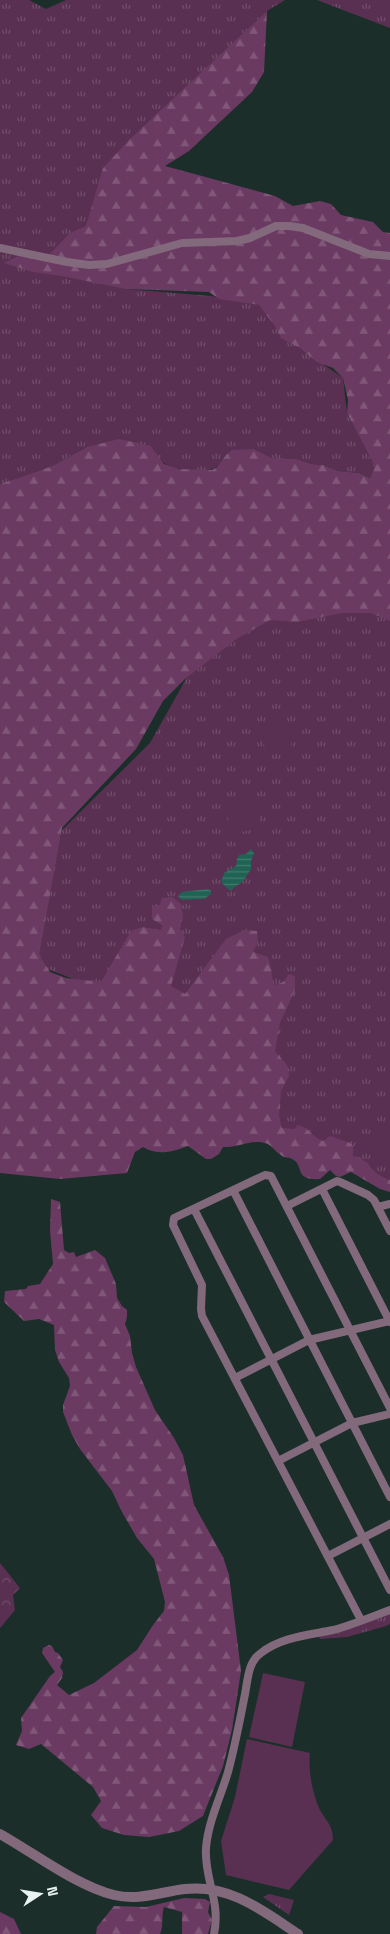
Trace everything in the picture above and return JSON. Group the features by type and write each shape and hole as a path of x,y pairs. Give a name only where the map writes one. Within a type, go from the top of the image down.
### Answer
{"street":[{"path":"0,248 66,262 89,265 107,264 182,243 250,238 276,226 289,226 303,228 369,254 390,256"},
{"path":"361,1620 202,1316 202,1285 173,1225 174,1218 268,1175 273,1177 390,1408"},
{"path":"287,1206 336,1181 368,1195 378,1207 390,1231"},
{"path":"235,1378 309,1340 390,1322 322,1189"},
{"path":"233,1190 390,1497"},
{"path":"378,1207 390,1204"},
{"path":"194,1208 390,1590"},
{"path":"278,1461 352,1423 390,1414"},
{"path":"328,1556 390,1524"},
{"path":"214,1934 216,1915 206,1865 207,1840 231,1762 253,1660 277,1644 335,1629 390,1610"},
{"path":"0,1834 87,1885 115,1895 141,1897 186,1889 229,1893 248,1902 298,1934"}],"green space":[{"path":"0,0 29,0 46,9 66,0 285,0 267,11 103,168 126,289 211,296 259,305 300,348 343,378 347,413 372,461 374,469 370,478 359,473 338,471 323,465 311,464 297,459 272,458 254,449 226,455 216,467 198,471 167,465 151,446 87,447 50,467 0,484"},
{"path":"317,0 390,0 390,28"},
{"path":"267,11 264,72 252,92 189,151 165,166 275,196 293,206 320,201 331,204 341,215 373,222 383,232 390,233 390,621 371,613 342,613 297,622 270,620 238,638 186,678 163,701 136,749 62,828 39,955 50,972 66,978 101,982 131,931 142,927 161,930 163,926 152,919 152,906 160,905 162,898 172,897 181,904 183,915 180,929 185,937 171,986 185,994 226,939 244,930 257,931 258,942 253,952 268,957 273,983 277,985 284,981 289,974 295,976 295,990 280,1023 275,1051 287,1065 289,1076 281,1091 279,1116 282,1128 294,1129 298,1125 323,1141 330,1136 350,1143 353,1146 353,1156 359,1157 368,1163 376,1173 390,1180 390,1192 380,1189 351,1172 340,1177 330,1170 320,1179 306,1178 296,1162 291,1158 281,1156 268,1144 260,1142 223,1147 219,1154 211,1159 206,1159 188,1146 165,1152 149,1150 143,1147 135,1152 127,1173 60,1179 0,1173 0,484 50,467 87,447 119,439 151,446 164,464 179,469 212,470 232,450 254,449 272,458 297,459 311,464 323,465 338,471 359,473 370,478 374,469 372,461 347,413 348,400 343,378 333,368 317,362 300,348 281,338 275,326 259,305 219,299 209,292 126,289 33,272 4,263 18,256 44,260 70,233 86,226 103,168 130,139"},
{"path":"360,600 390,613 390,1185 368,1173 312,1166 187,1013 107,992 32,963 62,830 150,743 199,656 239,632 283,615"},
{"path":"276,721 285,727 292,741 291,748 287,753 281,755 264,745 262,730 264,725"},
{"path":"247,801 258,807 260,816 258,824 252,829 244,831 233,830 230,828 228,819 239,803"},
{"path":"390,1129 390,1167 382,1166 377,1162 374,1150 378,1137"},
{"path":"51,1199 60,1202 64,1250 69,1253 74,1252 76,1257 95,1250 105,1258 116,1284 117,1298 127,1310 125,1324 130,1336 136,1367 155,1410 183,1455 194,1505 223,1557 229,1575 241,1671 232,1730 223,1766 203,1816 179,1831 149,1837 124,1835 102,1828 91,1815 101,1801 93,1787 41,1744 29,1749 16,1745 22,1731 21,1718 50,1676 55,1672 42,1653 43,1648 49,1645 52,1646 63,1660 60,1667 63,1672 62,1678 57,1685 69,1695 94,1683 137,1650 164,1611 165,1602 154,1559 137,1538 112,1491 80,1449 72,1435 63,1412 63,1405 70,1386 69,1378 59,1362 55,1350 54,1325 39,1319 24,1321 4,1302 5,1291 26,1289 28,1286 40,1284 53,1264 50,1231"},
{"path":"0,1563 20,1588 13,1595 15,1610 0,1628"},
{"path":"390,1614 390,1624 386,1626 347,1637 320,1639 319,1637 331,1634"},
{"path":"263,1673 305,1682 292,1747 249,1737"},
{"path":"247,1739 310,1753 310,1774 314,1795 332,1830 333,1840 289,1890 226,1875 221,1841 235,1797"},
{"path":"269,1894 294,1900 289,1915 263,1897"},
{"path":"184,1898 205,1899 210,1902 208,1912 212,1920 208,1934 182,1934 182,1912 164,1907 160,1934 96,1934 97,1927 114,1906 146,1907"},
{"path":"0,1912 14,1919 21,1934 0,1934"}],"shaded area":[{"path":"251,849 254,853 251,861 251,870 241,883 232,890 229,890 221,882 224,873 236,866 239,855 246,854"},
{"path":"208,889 211,891 211,894 204,899 182,900 178,896 182,892"}]}
